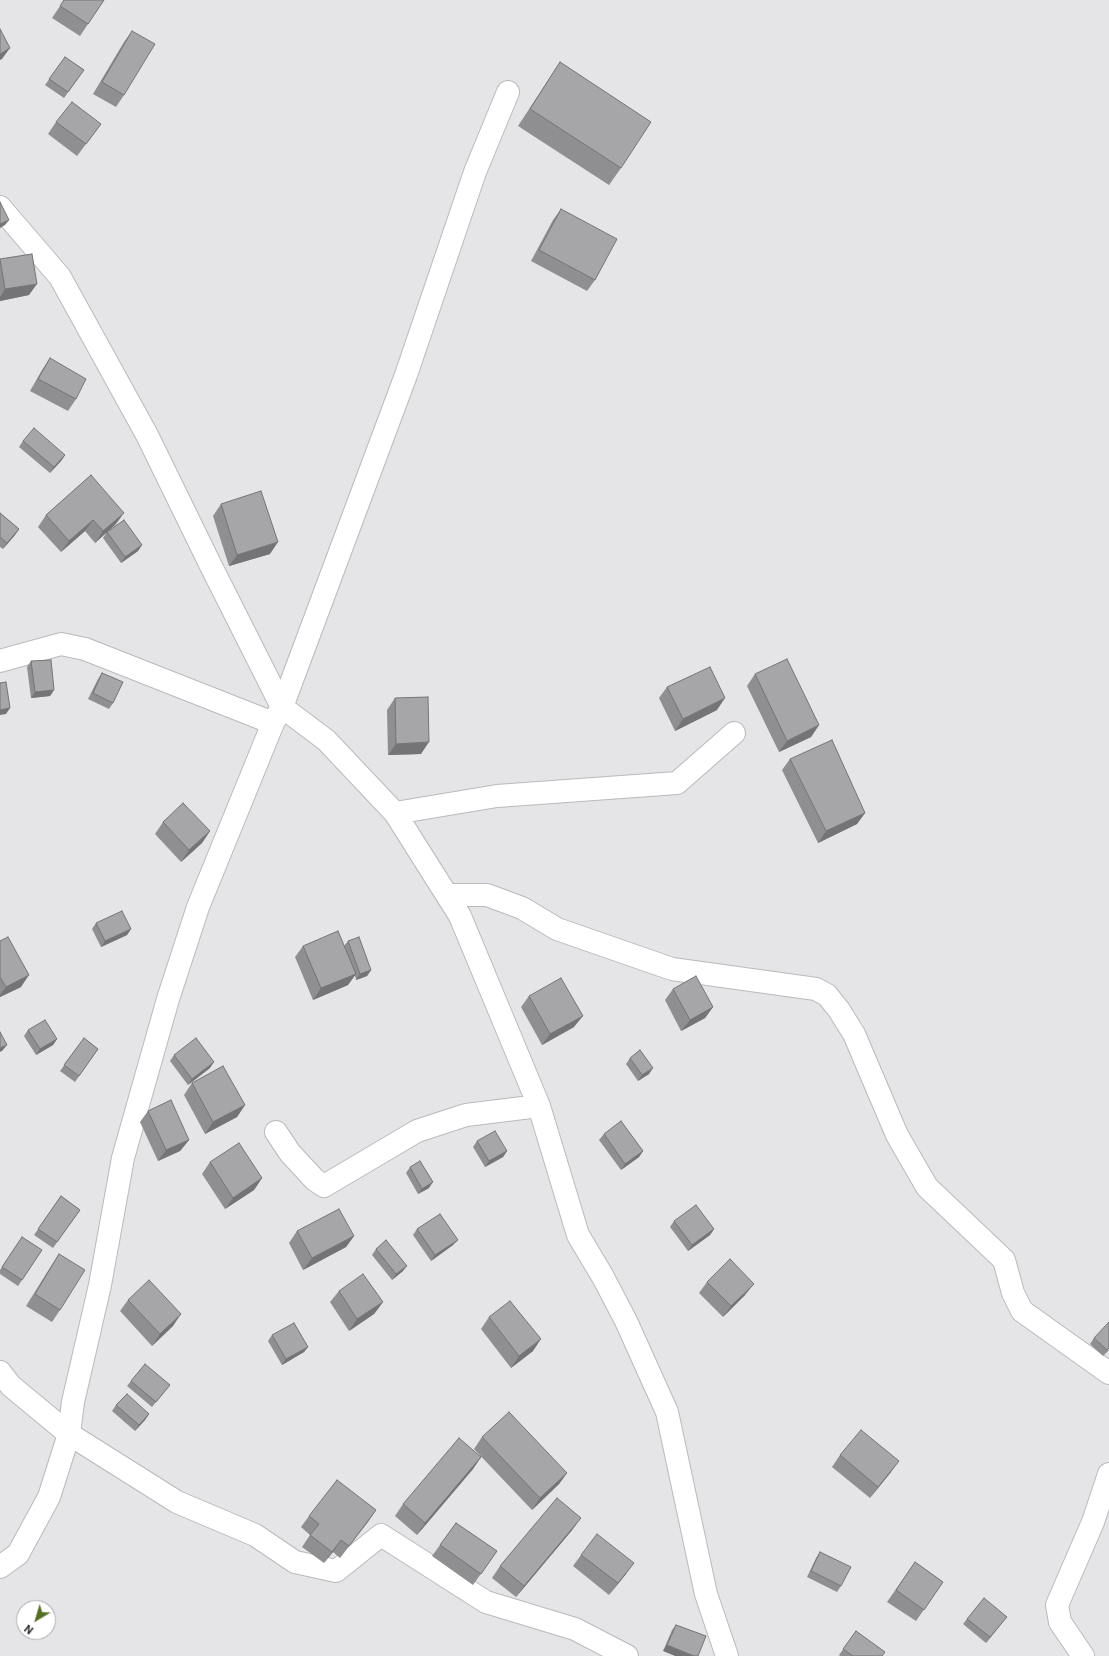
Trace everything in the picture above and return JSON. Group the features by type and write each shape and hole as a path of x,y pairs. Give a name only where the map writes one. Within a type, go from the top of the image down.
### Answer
{"street":[{"path":"0,1567 18,1554 49,1497 69,1434 73,1402 100,1285 123,1158 168,999 198,907 277,715 406,375 475,172 508,92"},
{"path":"0,207 60,277 147,434 211,566 277,715"},
{"path":"0,661 62,644 85,649 277,715 326,740 395,813 449,895 472,942 539,1106 578,1235 603,1277 626,1321 667,1412 706,1594 727,1656"},
{"path":"395,813 498,796 677,783 734,732"},
{"path":"449,895 486,895 522,908 557,929 672,969 816,989 827,995 840,1010 854,1034 897,1135 927,1187 1004,1260 1013,1293 1022,1311 1109,1373"},
{"path":"276,1132 290,1153 315,1180 324,1186 417,1131 466,1115 539,1106"},
{"path":"0,1372 11,1386 69,1434 177,1502 255,1535 295,1562 336,1571 381,1535 486,1602 575,1629 627,1656"},
{"path":"1083,1656 1060,1622 1057,1605 1093,1522 1109,1474"}],"building":[{"path":"64,0 104,0 88,24 60,6"},
{"path":"0,29 10,48 0,54"},
{"path":"132,31 155,44 124,95 102,82"},
{"path":"65,57 84,70 68,92 49,79"},
{"path":"560,62 651,122 621,168 530,109"},
{"path":"72,102 101,124 86,144 56,122"},
{"path":"0,202 9,220 0,224"},
{"path":"561,209 617,239 595,280 539,250"},
{"path":"32,254 37,284 5,289 0,259"},
{"path":"50,358 86,379 76,399 38,379"},
{"path":"34,428 65,455 54,467 23,441"},
{"path":"91,475 124,513 103,531 93,520 69,541 46,515"},
{"path":"261,491 278,542 237,555 221,504"},
{"path":"0,513 19,529 7,543 0,537"},
{"path":"124,520 142,545 125,557 107,532"},
{"path":"787,659 819,725 787,741 755,674"},
{"path":"51,660 54,690 35,692 31,661"},
{"path":"710,667 725,698 683,719 667,687"},
{"path":"102,673 123,682 113,703 93,693"},
{"path":"6,682 10,708 0,710 0,683"},
{"path":"428,697 429,742 396,744 395,698"},
{"path":"832,740 865,813 826,831 790,759"},
{"path":"183,803 210,831 189,850 163,822"},
{"path":"122,911 131,929 105,941 96,923"},
{"path":"338,931 356,974 321,988 303,946"},
{"path":"8,937 29,975 6,987 0,977 0,941"},
{"path":"359,937 371,970 360,974 348,941"},
{"path":"696,976 713,1007 690,1020 673,989"},
{"path":"561,978 583,1016 550,1034 529,996"},
{"path":"45,1020 57,1039 40,1049 28,1030"},
{"path":"0,1032 7,1045 0,1048"},
{"path":"84,1038 98,1049 79,1076 64,1065"},
{"path":"196,1038 214,1062 192,1079 174,1055"},
{"path":"640,1050 653,1068 642,1075 630,1058"},
{"path":"223,1066 245,1105 213,1122 192,1083"},
{"path":"171,1100 189,1140 166,1150 148,1111"},
{"path":"621,1121 643,1151 625,1164 604,1134"},
{"path":"495,1131 507,1151 489,1161 477,1141"},
{"path":"239,1143 262,1178 233,1198 210,1162"},
{"path":"420,1161 433,1182 422,1189 410,1167"},
{"path":"61,1196 80,1210 57,1242 38,1229"},
{"path":"696,1205 714,1229 692,1245 674,1221"},
{"path":"339,1209 354,1236 312,1258 297,1231"},
{"path":"440,1214 458,1240 435,1255 417,1229"},
{"path":"22,1237 42,1250 22,1280 2,1267"},
{"path":"386,1240 407,1266 396,1274 376,1249"},
{"path":"59,1254 85,1270 60,1310 35,1294"},
{"path":"730,1259 754,1284 731,1306 707,1282"},
{"path":"363,1274 383,1302 357,1319 339,1291"},
{"path":"149,1280 181,1314 160,1334 128,1300"},
{"path":"510,1301 541,1339 519,1356 489,1317"},
{"path":"1109,1322 1109,1348 1107,1350 1094,1338"},
{"path":"294,1323 308,1347 286,1359 272,1335"},
{"path":"145,1364 170,1385 156,1402 131,1381"},
{"path":"127,1394 149,1414 139,1425 116,1405"},
{"path":"509,1412 567,1473 540,1498 482,1437"},
{"path":"861,1430 899,1461 878,1487 840,1455"},
{"path":"459,1438 481,1457 425,1523 403,1504"},
{"path":"337,1480 376,1510 349,1546 341,1540 332,1552 310,1535 319,1524 309,1516"},
{"path":"557,1498 581,1518 524,1586 500,1566"},
{"path":"456,1523 497,1551 481,1574 440,1545"},
{"path":"597,1534 634,1563 618,1583 581,1555"},
{"path":"820,1552 851,1567 841,1586 811,1571"},
{"path":"915,1562 943,1582 924,1610 896,1590"},
{"path":"984,1598 1007,1617 990,1637 967,1619"},
{"path":"676,1625 706,1636 698,1656 694,1656 667,1645"},
{"path":"856,1631 885,1652 882,1656 853,1656 843,1649"}]}
